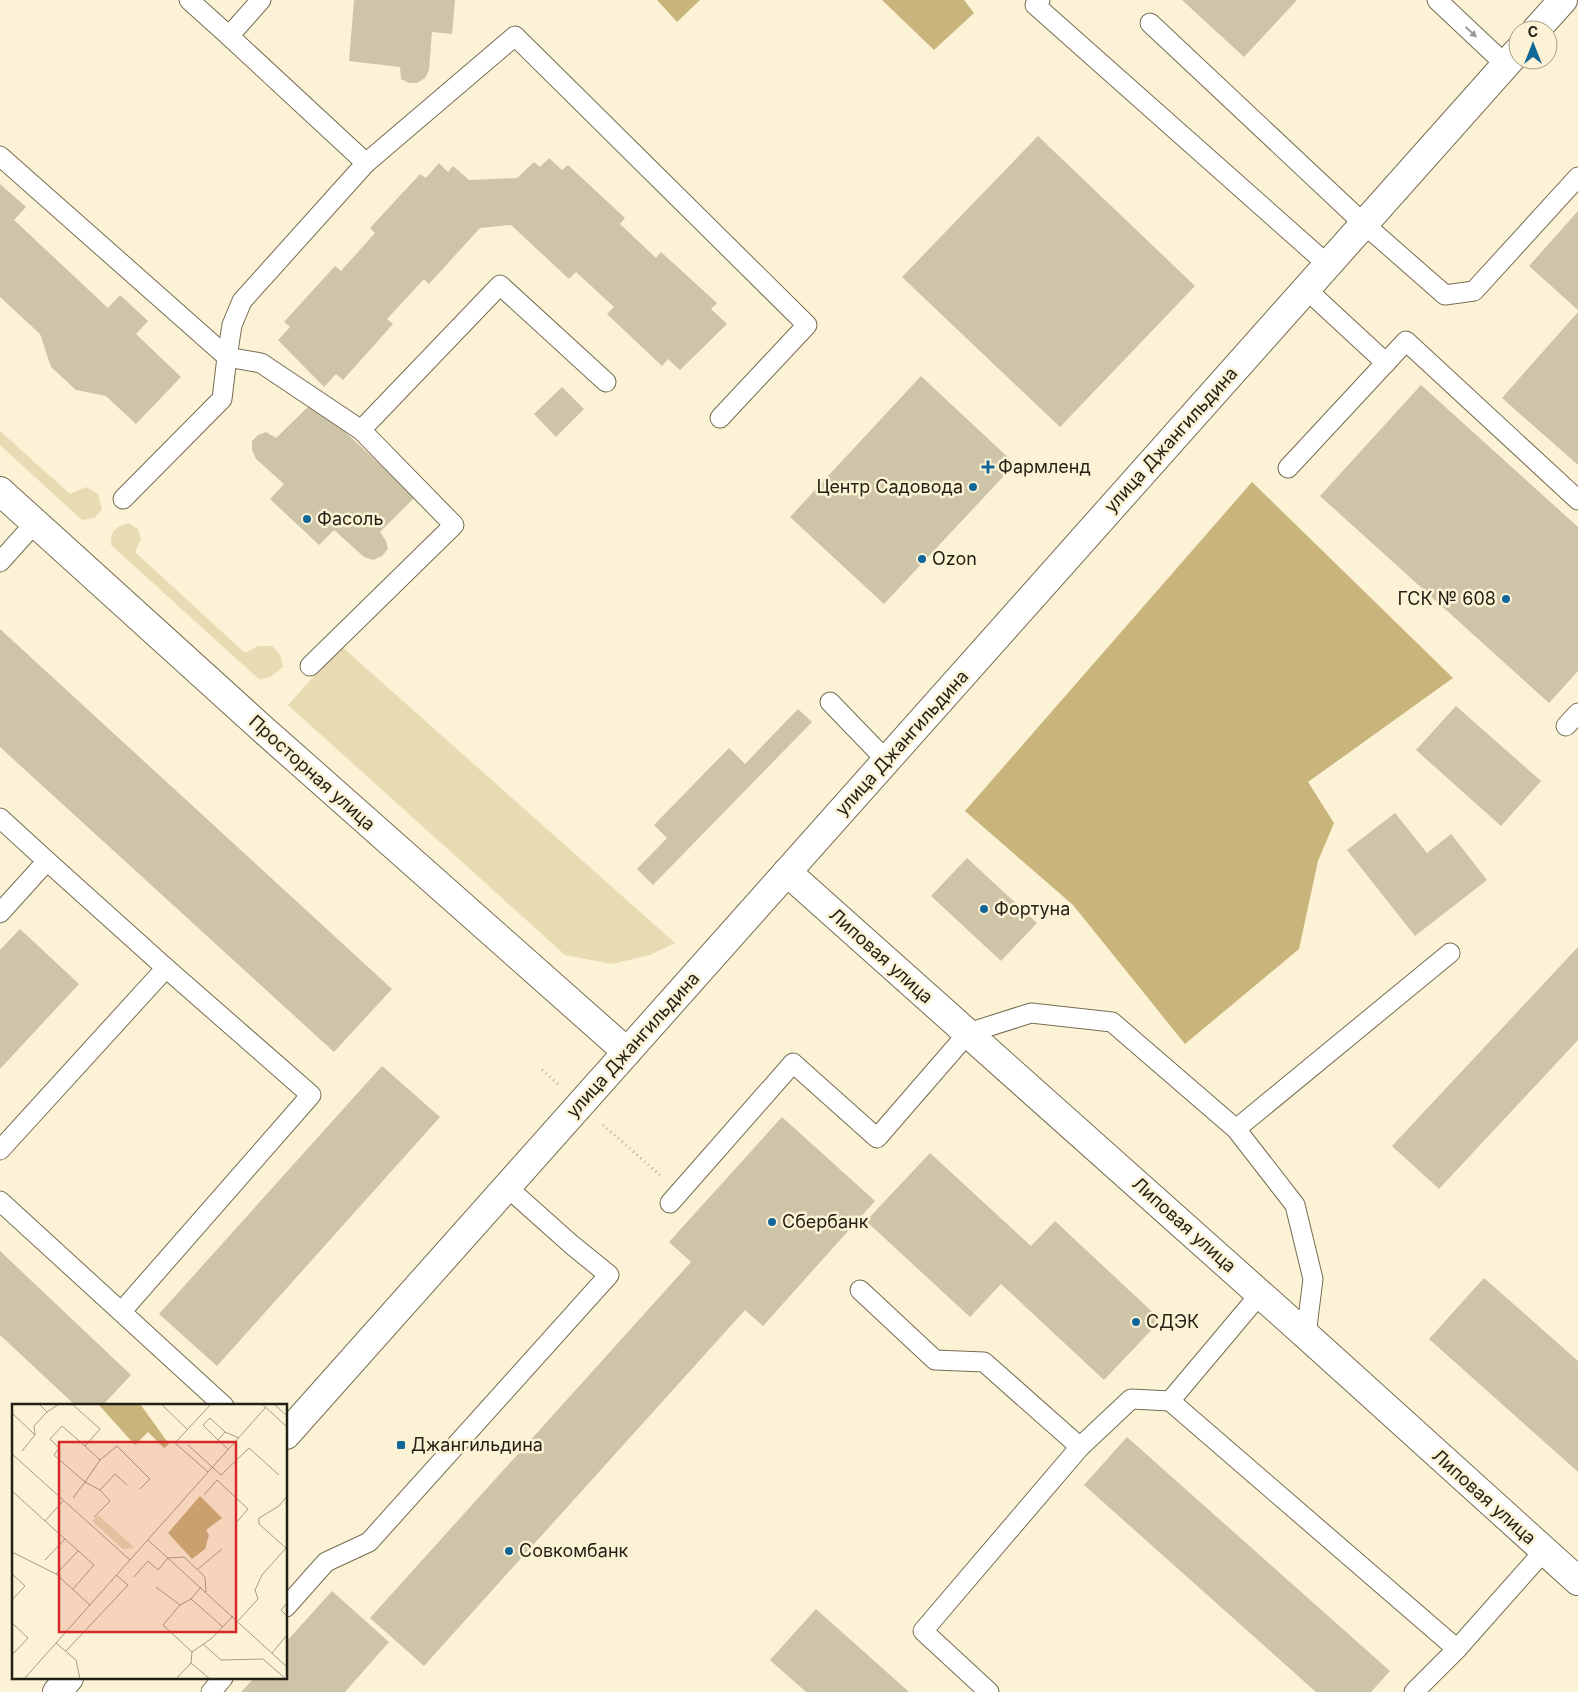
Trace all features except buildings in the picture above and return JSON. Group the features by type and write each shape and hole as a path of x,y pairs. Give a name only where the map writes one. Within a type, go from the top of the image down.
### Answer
{"main road":[{"path":"1545,20 1563,0"},
{"name":"улица Джангильдина","path":"288,1433 1508,62"},
{"name":"Просторная улица","path":"0,491 257,724 627,1052"},
{"name":"Липовая улица","path":"787,872 1306,1335 1578,1581"},
{"path":"57,1692 67,1680"}],"lane":[{"path":"189,0 366,163"},
{"path":"229,36 261,0"},
{"path":"1040,0 1035,5 1328,265"},
{"path":"1436,0 1508,55"},
{"path":"1150,23 1364,224 1445,295 1474,291 1578,178"},
{"path":"123,499 222,399 232,325 242,301 366,163 515,36 808,325 720,418"},
{"path":"0,156 227,357 261,363 361,430 454,525 310,666"},
{"path":"361,430 500,286 606,382"},
{"path":"1306,289 1386,363"},
{"path":"1288,468 1406,341 1578,500"},
{"path":"0,562 36,523"},
{"path":"830,702 886,760"},
{"path":"0,818 166,968 311,1095 122,1311"},
{"path":"0,913 47,860"},
{"path":"1236,1129 1450,953"},
{"path":"0,1150 166,968"},
{"path":"675,1198 793,1063 877,1138 968,1033 1031,1013 1112,1022 1236,1129 1295,1204 1313,1279 1306,1335"},
{"path":"288,1605 326,1562 369,1542 608,1275 507,1187"},
{"path":"0,1201 222,1404"},
{"path":"860,1290 936,1360 984,1362 1080,1447"},
{"path":"1170,1401 1260,1294"},
{"path":"989,1692 923,1631 1080,1447 1131,1399 1170,1401 1457,1649"},
{"path":"1414,1692 1457,1649 1544,1551"},
{"path":"211,1692 221,1680"}],"path":[{"path":"542,1070 647,1163 675,1198"}],"shaded area":[{"path":"657,0 700,0 677,22"},
{"path":"882,0 964,0 974,13 934,50"},
{"path":"0,431 70,494 86,487 98,494 102,509 95,518 82,520 0,445"},
{"path":"1252,482 1453,678 1308,782 1334,823 1318,861 1299,949 1185,1044 1073,905 965,811"},
{"path":"128,523 138,529 141,539 135,552 245,653 258,646 272,646 280,654 283,667 272,676 260,680 111,545 114,530"},
{"path":"341,646 675,943 650,955 612,964 565,955 288,705"}],"place":[{"name":"Фармленд","path":"988,467"},
{"name":"Центр Садовода","path":"973,487"},
{"name":"Фасоль","path":"307,519"},
{"name":"Ozon","path":"922,559"},
{"name":"ГСК № 608","path":"1506,599"},
{"name":"Фортуна","path":"984,909"},
{"name":"Сбербанк","path":"772,1222"},
{"name":"СДЭК","path":"1136,1322"},
{"name":"Джангильдина","path":"401,1445"},
{"name":"Совкомбанк","path":"509,1551"}]}
